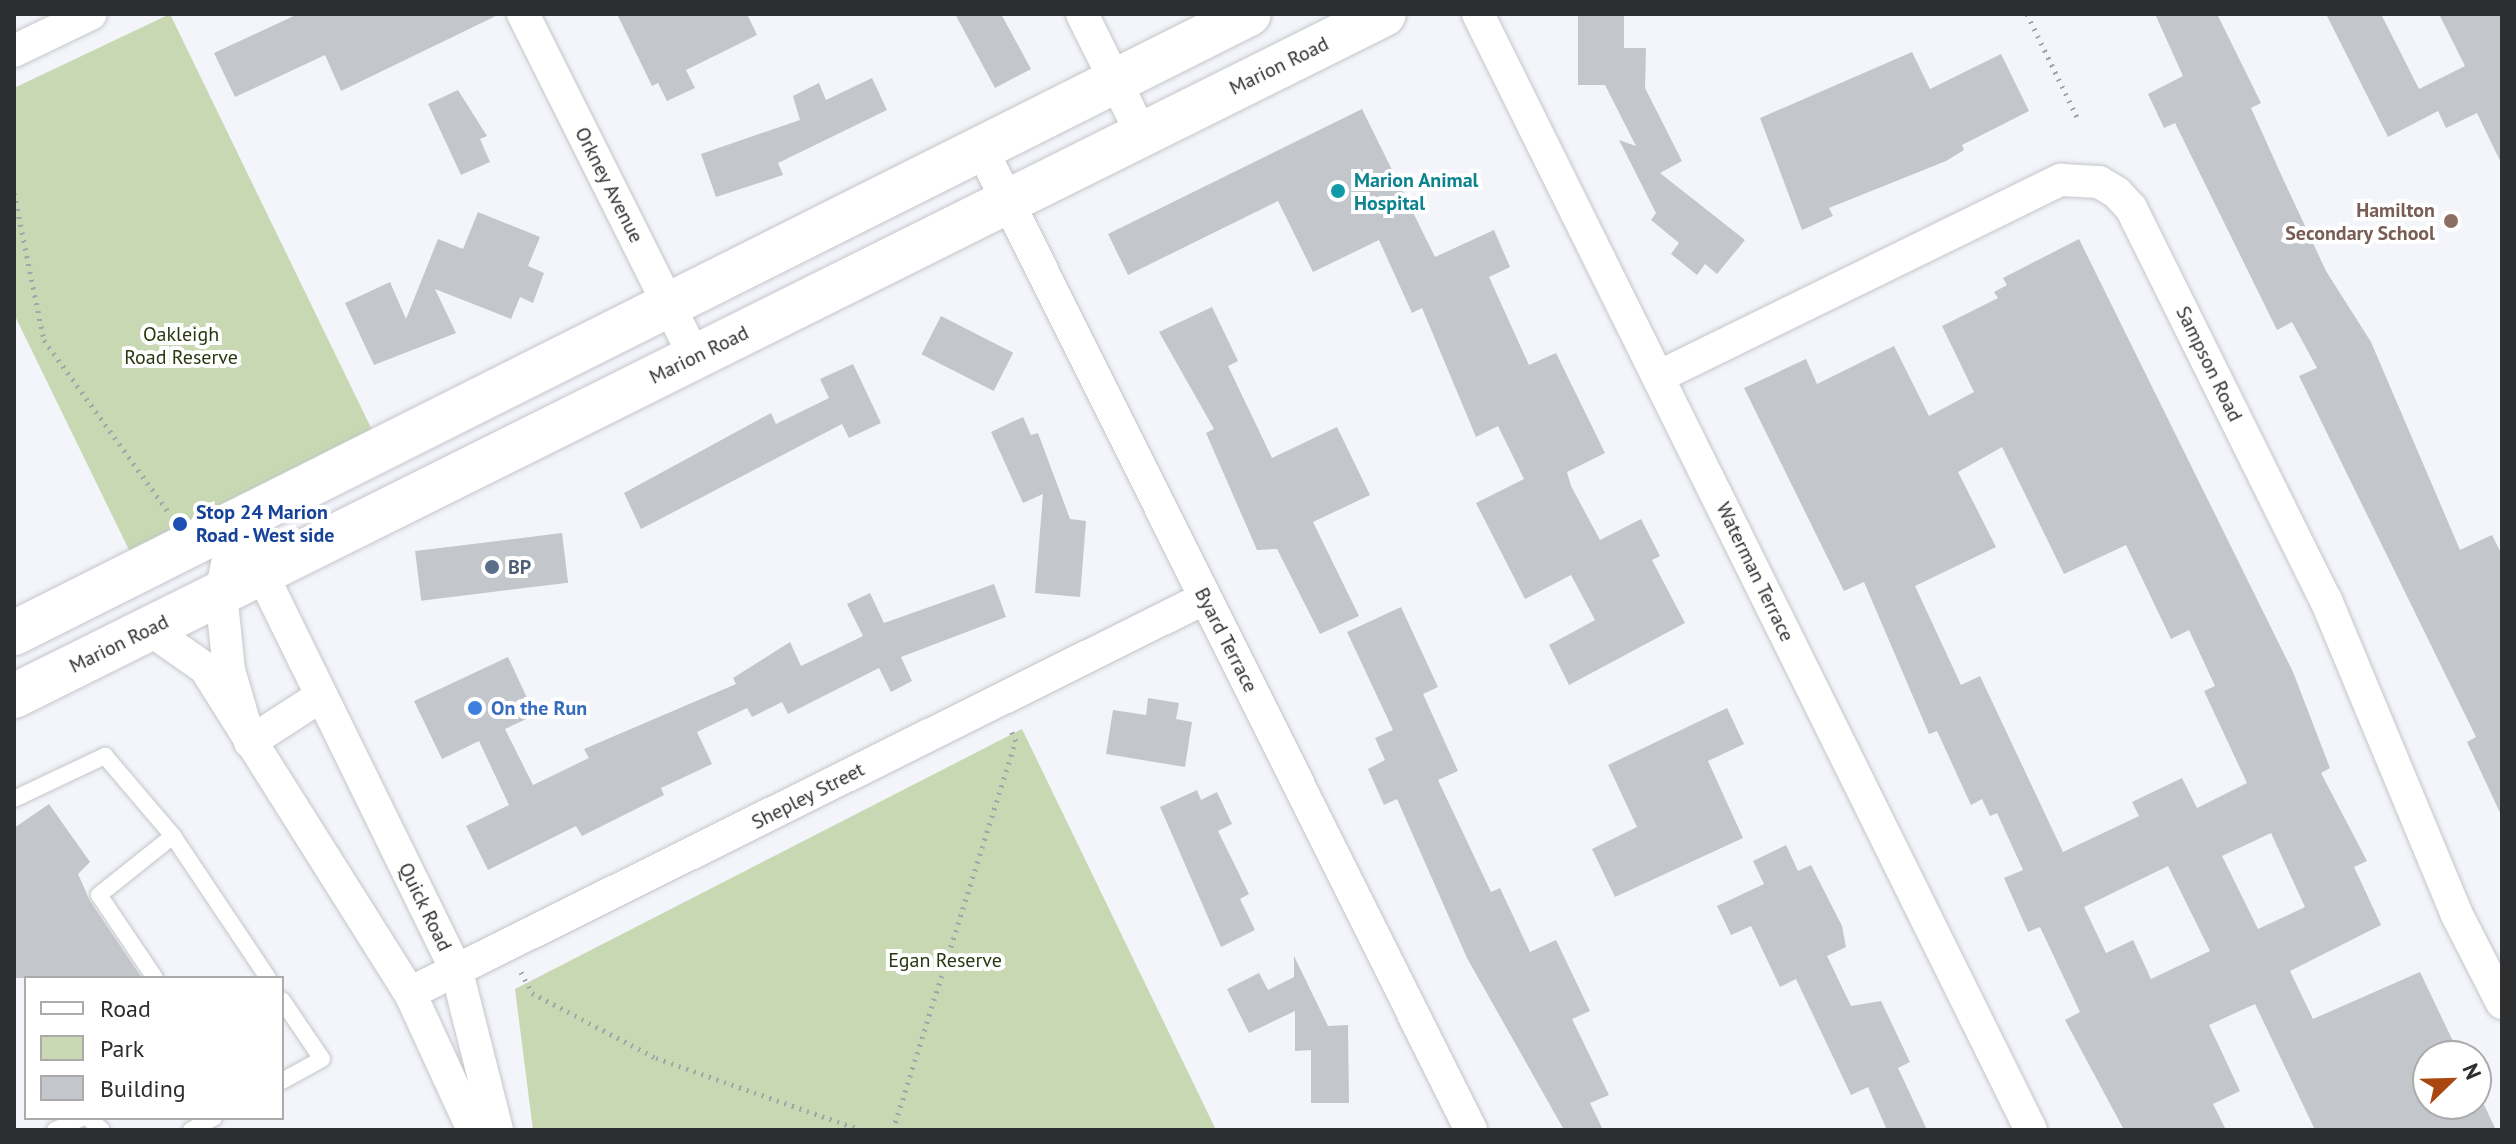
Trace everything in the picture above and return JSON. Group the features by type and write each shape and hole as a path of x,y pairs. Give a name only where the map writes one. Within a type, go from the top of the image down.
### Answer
{"main road":[{"path":"14,633 671,308 1249,14"},
{"name":"Marion Road","path":"14,696 1384,14"}],"street":[{"path":"14,51 91,14"},
{"name":"Orkney Avenue","path":"523,14 695,357"},
{"path":"1082,14 1142,135"},
{"name":"Waterman Terrace","path":"1478,14 2031,1130"},
{"name":"Byard Terrace","path":"982,150 1205,598 1458,1126"},
{"name":"Sampson Road","path":"1658,377 2061,180 2099,182 2117,193 2131,208 2326,600 2457,915 2502,1003"},
{"path":"236,521 221,593 229,670 250,742"},
{"name":"Quick Road","path":"236,521 264,572 321,696 457,972 497,1130"},
{"name":"Shepley Street","path":"410,993 1205,598"},
{"path":"149,629 205,668 410,993 473,1130"},
{"path":"250,742 321,696"}],"lane":[{"path":"14,799 105,756 173,836 267,976"},
{"path":"154,976 99,895 173,836"},
{"path":"284,1003 322,1059 284,1080"},
{"path":"55,1130 80,1120"},
{"path":"191,1130 210,1120"}],"path":[{"path":"2027,14 2077,117"},
{"path":"14,193 44,340 171,506 166,556"},
{"path":"893,1130 1016,741 998,702"},
{"path":"508,946 532,993 656,1058 862,1130"}],"green space":[{"name":"Oakleigh Road Reserve","path":"170,14 375,436 131,554 14,314 14,88"},
{"name":"Egan Reserve","path":"1022,729 1216,1130 533,1130 515,989"}],"building":[{"path":"298,14 500,14 341,91 325,55 235,97 214,53"},
{"path":"617,14 747,14 757,35 686,70 695,88 667,101 658,83 652,86"},
{"path":"955,14 1001,14 1031,69 995,88"},
{"path":"1578,14 1624,14 1624,48 1646,48 1645,88 1682,161 1660,173 1745,240 1717,274 1705,264 1697,275 1671,254 1679,243 1651,220 1656,213 1619,140 1636,146 1605,85 1578,85"},
{"path":"2155,14 2217,14 2261,103 2251,108 2284,181 2326,271 2371,342 2460,550 2492,535 2502,555 2502,817 2467,742 2476,737 2299,376 2317,368 2292,322 2277,330 2175,123 2164,128 2148,94 2183,76"},
{"path":"2326,14 2381,14 2419,89 2465,66 2439,14 2502,14 2502,165 2477,113 2446,128 2438,111 2388,137"},
{"path":"1912,52 1930,89 2001,54 2029,111 1962,145 1964,150 1946,161 1829,208 1833,216 1802,230 1760,118"},
{"path":"872,78 887,110 778,163 783,175 716,197 701,154 800,120 793,96 819,83 826,100"},
{"path":"458,90 487,136 480,139 490,162 461,175 428,104"},
{"path":"1362,109 1435,257 1494,230 1510,267 1489,277 1529,365 1556,353 1605,453 1567,472 1571,486 1600,540 1641,519 1660,556 1652,560 1685,623 1569,685 1549,645 1595,620 1571,575 1525,599 1476,503 1524,479 1498,426 1476,437 1422,308 1412,313 1379,240 1313,272 1278,201 1128,275 1108,234"},
{"path":"478,212 540,237 528,266 544,273 533,303 520,297 511,319 435,289 456,333 374,365 345,303 390,282 406,319 438,239 463,249"},
{"path":"2079,239 2293,672 2330,768 2321,773 2367,861 2354,867 2381,925 2290,971 2313,1019 2420,972 2452,1040 2412,1040 2412,1120 2491,1120 2496,1130 2315,1130 2255,1004 2209,1025 2240,1091 2213,1104 2226,1130 2124,1130 2065,1020 2080,1012 2040,927 2028,932 2004,878 2023,870 1997,813 1990,816 1982,799 1971,805 1937,731 1929,734 1864,582 1844,591 1744,388 1806,359 1817,384 1894,346 1929,416 1974,392 1942,326 1998,298 1994,292 2007,285 2003,278","holes":["2002,447 2064,574 2126,545 2171,639 2189,630 2215,686 2204,691 2247,783 2197,808 2182,778 2132,802 2139,816 2063,852 1980,676 1961,685 1915,586 1996,547 1958,472","2271,833 2305,907 2258,929 2222,856","2168,866 2210,951 2151,979 2133,940 2106,953 2084,907"]},
{"path":"1212,307 1238,361 1228,366 1272,458 1337,427 1370,495 1313,522 1359,616 1320,634 1277,549 1257,550 1206,433 1214,429 1159,332"},
{"path":"941,316 1013,353 994,391 921,354"},
{"path":"853,364 881,423 849,438 842,424 641,529 624,493 771,413 776,424 829,398 820,379"},
{"path":"1023,417 1031,435 1038,433 1070,519 1086,521 1080,597 1035,593 1043,494 1023,503 991,432"},
{"name":"BP","path":"562,533 568,583 421,601 415,551"},
{"path":"994,584 1006,617 901,657 912,681 891,692 879,668 788,714 782,702 752,717 747,708 697,732 712,764 661,788 664,795 582,836 576,826 488,870 466,826 509,805 479,741 442,759 414,701 508,657 535,715 505,729 533,785 589,758 584,749 736,684 733,678 790,642 801,666 863,636 847,604 870,593 884,623"},
{"path":"1401,607 1438,687 1423,694 1458,771 1438,780 1491,892 1500,888 1530,952 1556,940 1590,1011 1572,1019 1609,1095 1590,1103 1603,1130 1564,1130 1467,958 1397,799 1384,805 1368,769 1385,760 1375,738 1393,730 1347,632"},
{"path":"1148,698 1179,703 1176,719 1192,722 1185,767 1106,754 1113,710 1146,715"},
{"path":"1727,708 1744,744 1708,761 1743,838 1615,897 1592,849 1637,827 1608,765"},
{"path":"1197,790 1201,800 1217,792 1232,824 1218,831 1249,894 1240,899 1255,930 1221,947 1160,807"},
{"path":"49,804 90,862 78,874 90,901 141,976 14,978 14,828"},
{"path":"1786,845 1798,871 1811,865 1842,926 1846,947 1827,956 1851,1006 1881,1001 1910,1062 1898,1068 1927,1130 1887,1130 1868,1087 1851,1095 1796,979 1780,987 1751,926 1731,935 1717,906 1764,884 1753,861"},
{"path":"1294,956 1328,1026 1348,1025 1349,1103 1311,1103 1311,1050 1295,1051 1295,1011 1249,1033 1227,989 1259,973 1268,990 1294,977"}],"place":[{"name":"Marion Animal Hospital","path":"1338,191"},
{"name":"Hamilton Secondary School","path":"2451,221"},
{"name":"Stop 24 Marion Road - West side","path":"180,524"},
{"name":"BP","path":"492,567"},
{"name":"On the Run","path":"475,708"}]}
